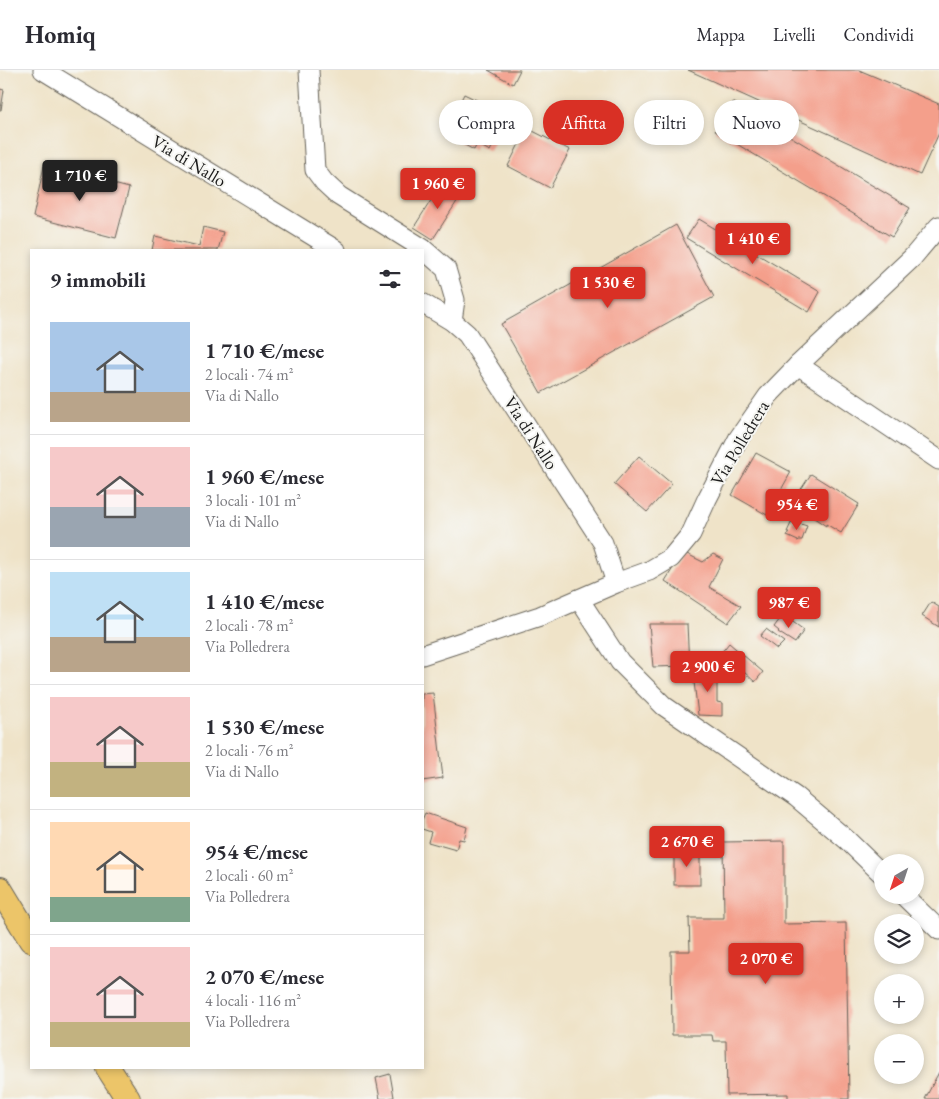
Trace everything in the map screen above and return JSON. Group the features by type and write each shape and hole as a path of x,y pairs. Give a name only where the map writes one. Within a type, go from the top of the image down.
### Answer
{"main road":[{"path":"0,889 30,938"},
{"path":"109,1069 128,1099"}],"street":[{"name":"Via di Nallo","path":"44,70 334,249"},
{"path":"308,70 315,170 324,182 339,196 423,249"},
{"name":"Via Polledrera","path":"424,654 540,616 579,598 649,571 671,558 691,534 738,439 768,396 798,365 912,258 939,226"},
{"path":"424,250 446,269 455,300 452,321"},
{"name":"Via di Nallo","path":"424,304 452,321 467,334 603,543 616,583"},
{"path":"798,365 939,460"},
{"path":"579,598 620,662 664,706 796,797 847,840 874,866"},
{"path":"913,904 939,930"}],"building":[{"path":"488,70 520,70 513,84"},
{"path":"688,70 859,70 939,104 939,133 920,175 799,120 799,100 754,100"},
{"path":"0,89 4,90 1,110 0,110"},
{"path":"464,94 477,100 461,100"},
{"path":"533,131 543,136 543,145 560,145 570,150 550,188 508,166 518,145 533,145"},
{"path":"799,142 910,208 892,237 738,145 799,145"},
{"path":"465,145 476,145 474,150"},
{"path":"479,145 493,145 490,151"},
{"path":"44,166 129,188 116,238 33,217"},
{"path":"444,180 463,192 433,239 414,227"},
{"path":"699,219 820,292 809,312 686,238"},
{"path":"676,225 714,297 541,393 501,324"},
{"path":"203,227 223,232 218,249 152,249 155,236 199,246"},
{"path":"756,453 791,472 767,515 732,495"},
{"path":"639,456 672,484 647,512 614,484"},
{"path":"811,474 859,504 841,533 826,524 826,526 792,503"},
{"path":"792,521 807,526 802,540 798,541 787,536"},
{"path":"683,552 703,562 713,554 723,559 709,587 741,606 728,623 665,581"},
{"path":"931,602 939,607 939,627 922,616"},
{"path":"783,615 804,630 795,643 778,632 774,627"},
{"path":"649,624 687,624 689,666 653,667"},
{"path":"766,629 784,642 777,649 760,636"},
{"path":"729,643 763,672 755,682 744,672 740,677 717,658"},
{"path":"702,666 717,666 717,702 722,703 722,716 698,715 694,682 703,681"},
{"path":"433,693 443,778 424,781 424,694"},
{"path":"425,813 467,827 464,840 459,839 456,850 428,842 431,832 424,830"},
{"path":"784,841 784,924 846,923 849,1099 788,1099 788,1094 727,1095 726,1041 713,1041 712,1035 672,1035 671,951 690,951 689,918 724,918 723,842"},
{"path":"674,850 700,850 700,885 674,885"},
{"path":"939,1072 939,1099 925,1099"},
{"path":"390,1074 394,1097 380,1099 376,1078"}]}
